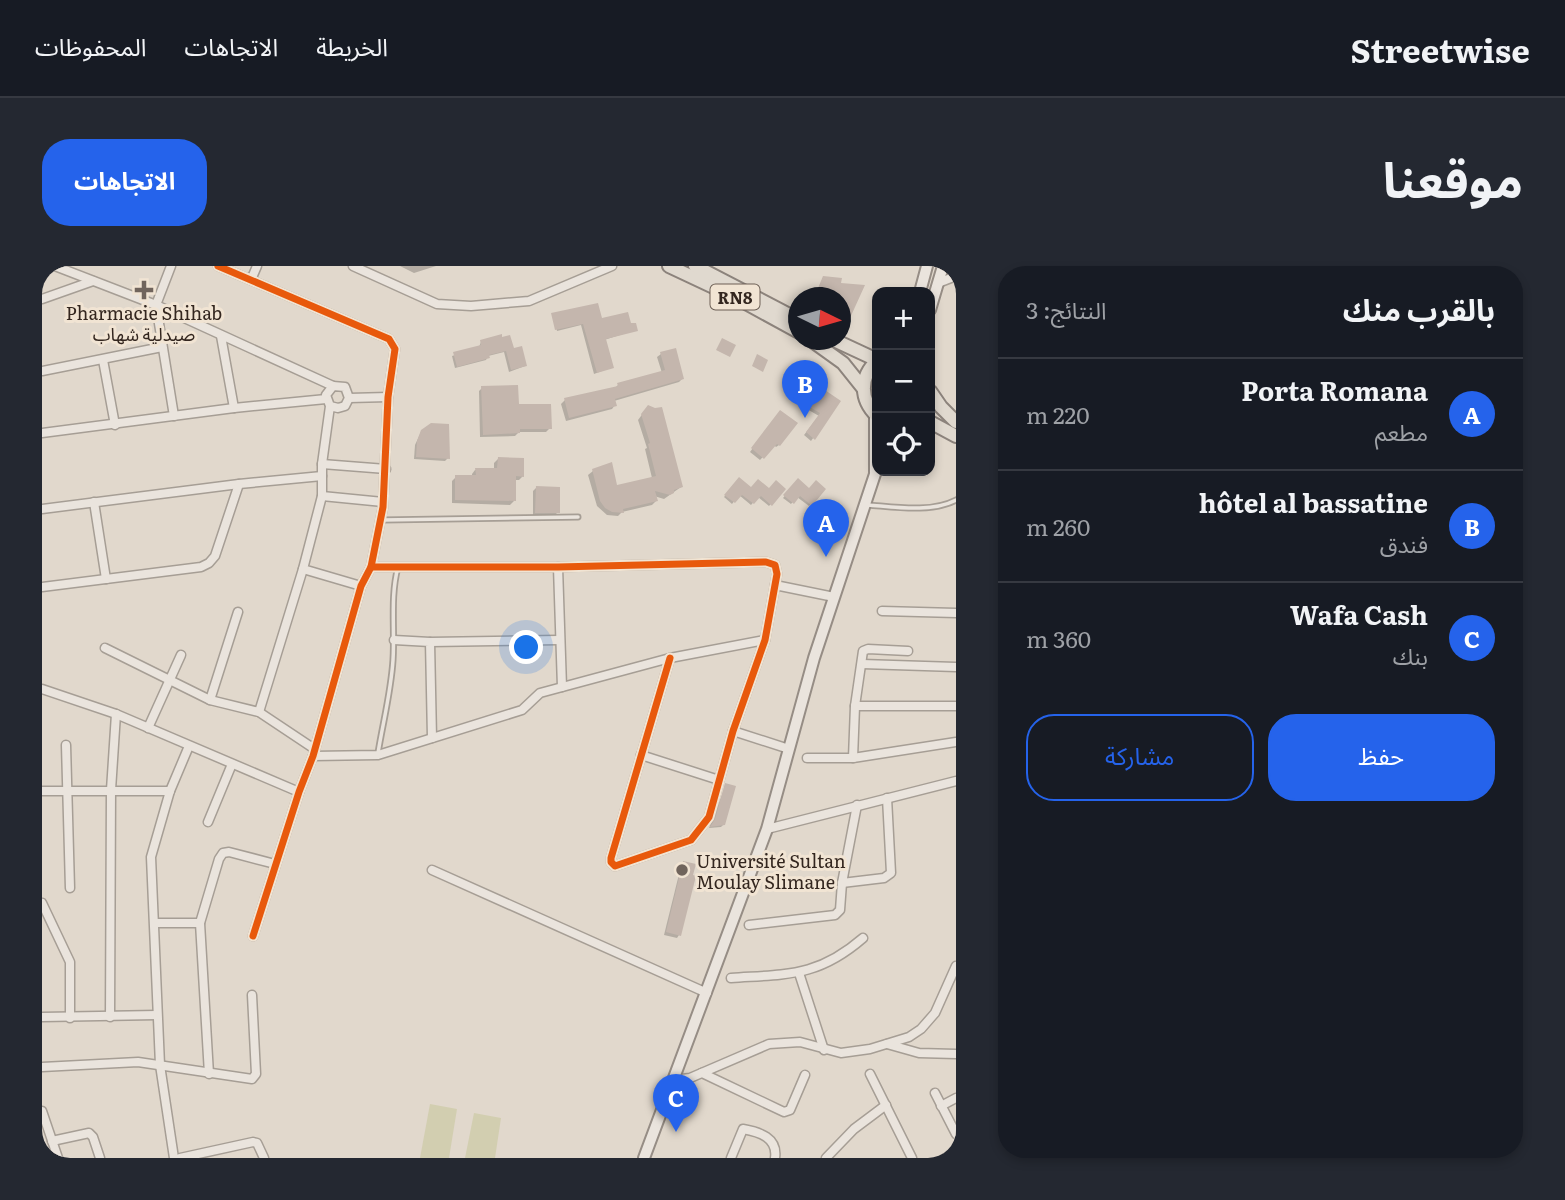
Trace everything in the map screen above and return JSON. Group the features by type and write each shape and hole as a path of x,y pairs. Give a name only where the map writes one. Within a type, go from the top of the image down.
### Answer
{"main road":[{"name":"RN8","path":"669,266 724,291 788,326"},
{"name":"RN8","path":"695,266 788,314"},
{"path":"851,348 872,359"},
{"path":"825,350 843,363 863,388"},
{"path":"872,367 863,388 864,398 875,413"},
{"path":"935,399 956,422"},
{"path":"935,425 956,436"}],"street":[{"path":"55,266 156,305 333,386 345,387 349,398"},
{"path":"171,266 156,305 174,415"},
{"path":"218,266 388,339 395,349 388,397 383,502 371,567 361,586 313,752 253,936"},
{"path":"251,279 257,266"},
{"path":"353,266 437,304 471,306 529,301 612,266"},
{"path":"921,287 927,266"},
{"path":"935,293 943,266"},
{"path":"938,283 956,276"},
{"path":"42,299 93,281"},
{"path":"221,336 234,408"},
{"path":"42,371 162,347"},
{"path":"103,360 115,425"},
{"path":"259,712 303,569 322,496 327,391 333,386"},
{"path":"349,398 388,397"},
{"path":"42,433 234,408 328,402 342,408 349,398"},
{"path":"322,464 386,469"},
{"path":"42,509 322,476"},
{"path":"644,1158 767,829 834,597 874,476"},
{"path":"42,587 201,567 209,563 215,555 239,484"},
{"path":"322,496 383,502"},
{"path":"94,502 106,579"},
{"path":"371,567 558,567 766,562 775,565 777,569 765,640 733,731 709,817 691,840 615,866 611,858 670,658"},
{"path":"558,567 562,687"},
{"path":"303,569 361,586"},
{"path":"775,584 834,597"},
{"path":"881,611 956,613"},
{"path":"210,700 238,612"},
{"path":"394,640 559,640"},
{"path":"105,648 210,700 259,712 313,752 378,755 522,710 540,693 670,658 765,640"},
{"path":"430,642 432,738"},
{"path":"853,758 855,706 863,650 908,651"},
{"path":"148,728 181,654"},
{"path":"862,664 956,667"},
{"path":"42,689 116,715 299,792"},
{"path":"855,706 956,706"},
{"path":"110,1017 111,790 116,715"},
{"path":"733,731 789,748"},
{"path":"807,758 853,758 956,743"},
{"path":"66,746 70,888"},
{"path":"174,1158 160,1065 151,857 170,791 189,746"},
{"path":"641,755 719,780"},
{"path":"208,822 232,764"},
{"path":"767,829 956,781"},
{"path":"42,791 170,791"},
{"path":"842,883 884,878 891,873 887,798"},
{"path":"749,925 835,915 840,910 856,805"},
{"path":"209,1074 200,923 219,859 223,853 229,852 275,864"},
{"path":"432,870 707,993"},
{"path":"42,905 70,962 70,1018"},
{"path":"155,923 200,923"},
{"path":"731,978 799,973 824,966 863,938"},
{"path":"673,1080 690,1078 769,1044 800,1042 841,1053 909,1037 921,1029 934,1013 956,966"},
{"path":"799,973 824,1050"},
{"path":"42,1066 138,1062 252,1079 256,1074 252,995"},
{"path":"42,1017 157,1015"},
{"path":"886,1044 919,1053 956,1054"},
{"path":"702,1073 784,1112 790,1110 805,1074"},
{"path":"870,1074 912,1158"},
{"path":"935,1093 956,1134"},
{"path":"941,1106 956,1098"},
{"path":"826,1158 854,1129 886,1105"},
{"path":"42,1111 58,1158"},
{"path":"731,1158 743,1129 769,1138 776,1148 775,1158"},
{"path":"52,1141 89,1133 100,1158"},
{"path":"180,1158 253,1142 257,1143 264,1158"},
{"path":"946,1158 956,1153"}],"lane":[{"path":"864,505 933,507 956,500"},
{"path":"381,520 578,517"},
{"path":"378,755 391,688 394,582 398,567"}],"shaded area":[{"path":"430,1104 457,1109 449,1158 420,1158"},
{"path":"474,1113 501,1118 495,1158 465,1158"}],"building":[{"path":"823,276 842,278 841,283 865,285 851,316 851,287 818,287"},
{"path":"598,303 602,318 628,312 631,323 636,323 638,331 606,339 614,368 597,373 583,324 555,330 551,313"},
{"path":"502,334 502,337 510,335 514,348 522,346 527,366 511,370 506,351 457,367 453,352 481,345 480,340"},
{"path":"722,338 736,345 730,357 716,350"},
{"path":"676,348 684,379 615,399 617,406 569,418 564,398 618,386 617,383 665,370 660,352"},
{"path":"757,354 768,360 763,372 752,366"},
{"path":"809,375 821,383 819,386 841,401 815,440 806,432 820,413 794,398"},
{"path":"518,385 519,404 551,404 552,429 520,429 520,433 483,435 481,386"},
{"path":"648,405 662,407 683,487 674,490 670,495 655,491 658,501 623,509 624,513 612,512 600,501 592,469 612,462 617,485 656,476 641,414"},
{"path":"780,410 798,423 780,446 777,444 764,459 751,448"},
{"path":"431,423 449,424 450,459 416,457 421,430"},
{"path":"498,457 524,458 524,477 516,476 516,501 455,500 455,475 476,475 475,468 497,468"},
{"path":"739,477 751,487 758,479 769,488 776,480 786,489 772,506 761,496 754,504 742,495 735,503 724,495"},
{"path":"798,478 809,488 816,480 826,489 812,506 800,496 794,504 783,495"},
{"path":"536,486 560,487 560,513 535,513"},
{"path":"725,783 736,786 725,825 710,827 715,819"},
{"path":"683,861 696,864 693,875 696,876 681,936 666,932"}],"cycle path":[{"path":"218,266 389,339 395,349 388,397 383,507 371,567 361,586 313,756 253,936"},
{"path":"371,567 558,567 766,562 775,565 777,574 765,640 733,731 709,817 691,840 615,866 611,858 670,658"}],"place":[{"name":"Pharmacie Shihab صيدلية شهاب","path":"144,290"},
{"name":"hôtel al bassatine","path":"805,418"},
{"name":"Porta Romana","path":"826,557"},
{"name":"Université Sultan Moulay Slimane","path":"682,870"},
{"name":"Wafa Cash","path":"676,1132"}]}
